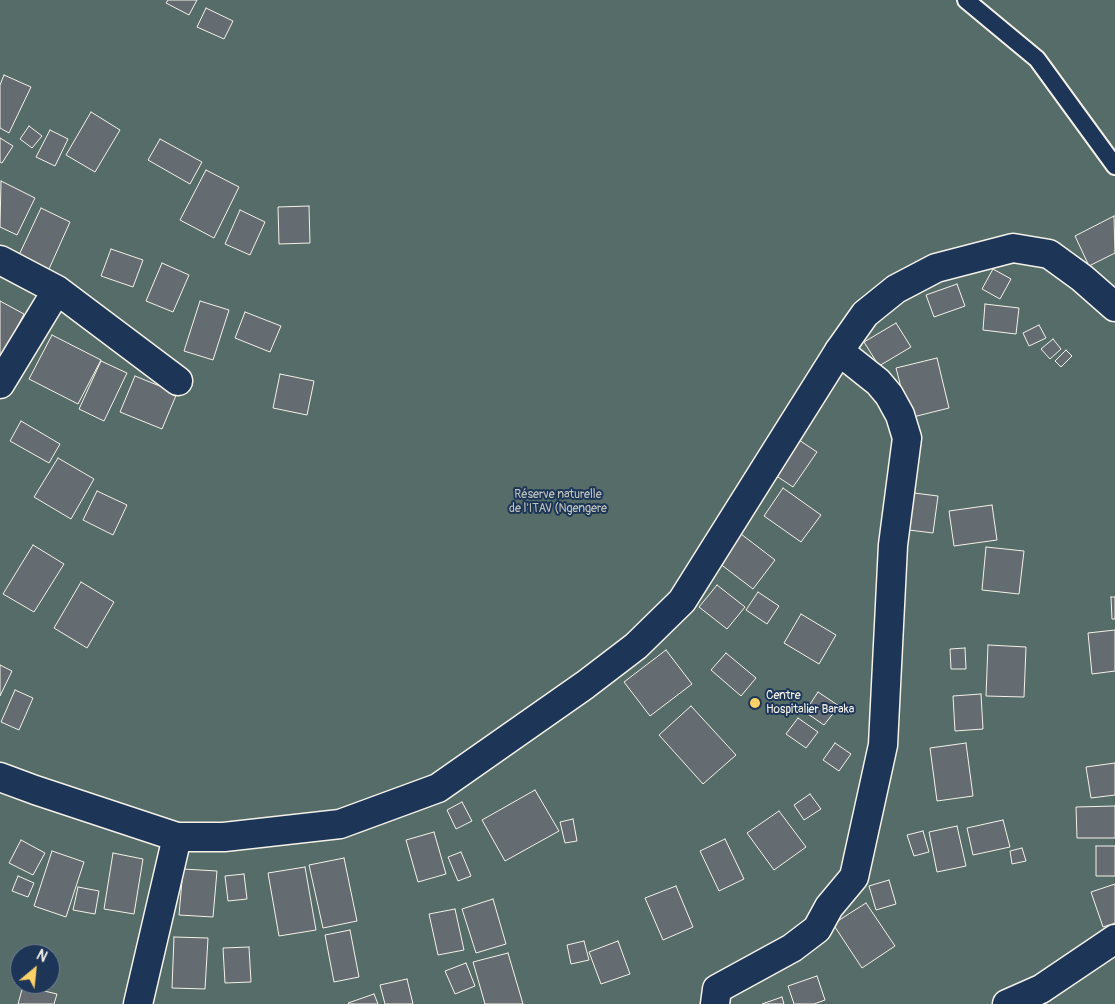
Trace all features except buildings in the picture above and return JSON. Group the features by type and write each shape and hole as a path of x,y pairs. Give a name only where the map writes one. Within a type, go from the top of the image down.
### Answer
{"street":[{"path":"0,777 177,836 224,836 340,824 438,788 586,684 636,646 682,601 838,351 865,314 896,288 936,268 1013,248 1050,254 1082,278 1115,307"},
{"path":"0,260 57,290 178,381"},
{"path":"0,384 57,290"},
{"path":"715,1004 717,989 792,948 817,929 829,907 854,877 883,745 893,545 907,438 900,415 889,395 878,382 838,351"},
{"path":"138,1004 177,836"},
{"path":"1007,1004 1041,989 1115,939"}],"lane":[{"path":"966,0 1037,59 1115,166"}],"green space":[{"name":"Réserve naturelle de l'ITAV (Ngengere","path":"0,0 1115,0 1115,1004 0,1004"}],"place":[{"name":"Centre Hospitalier Baraka","path":"755,703"}]}
